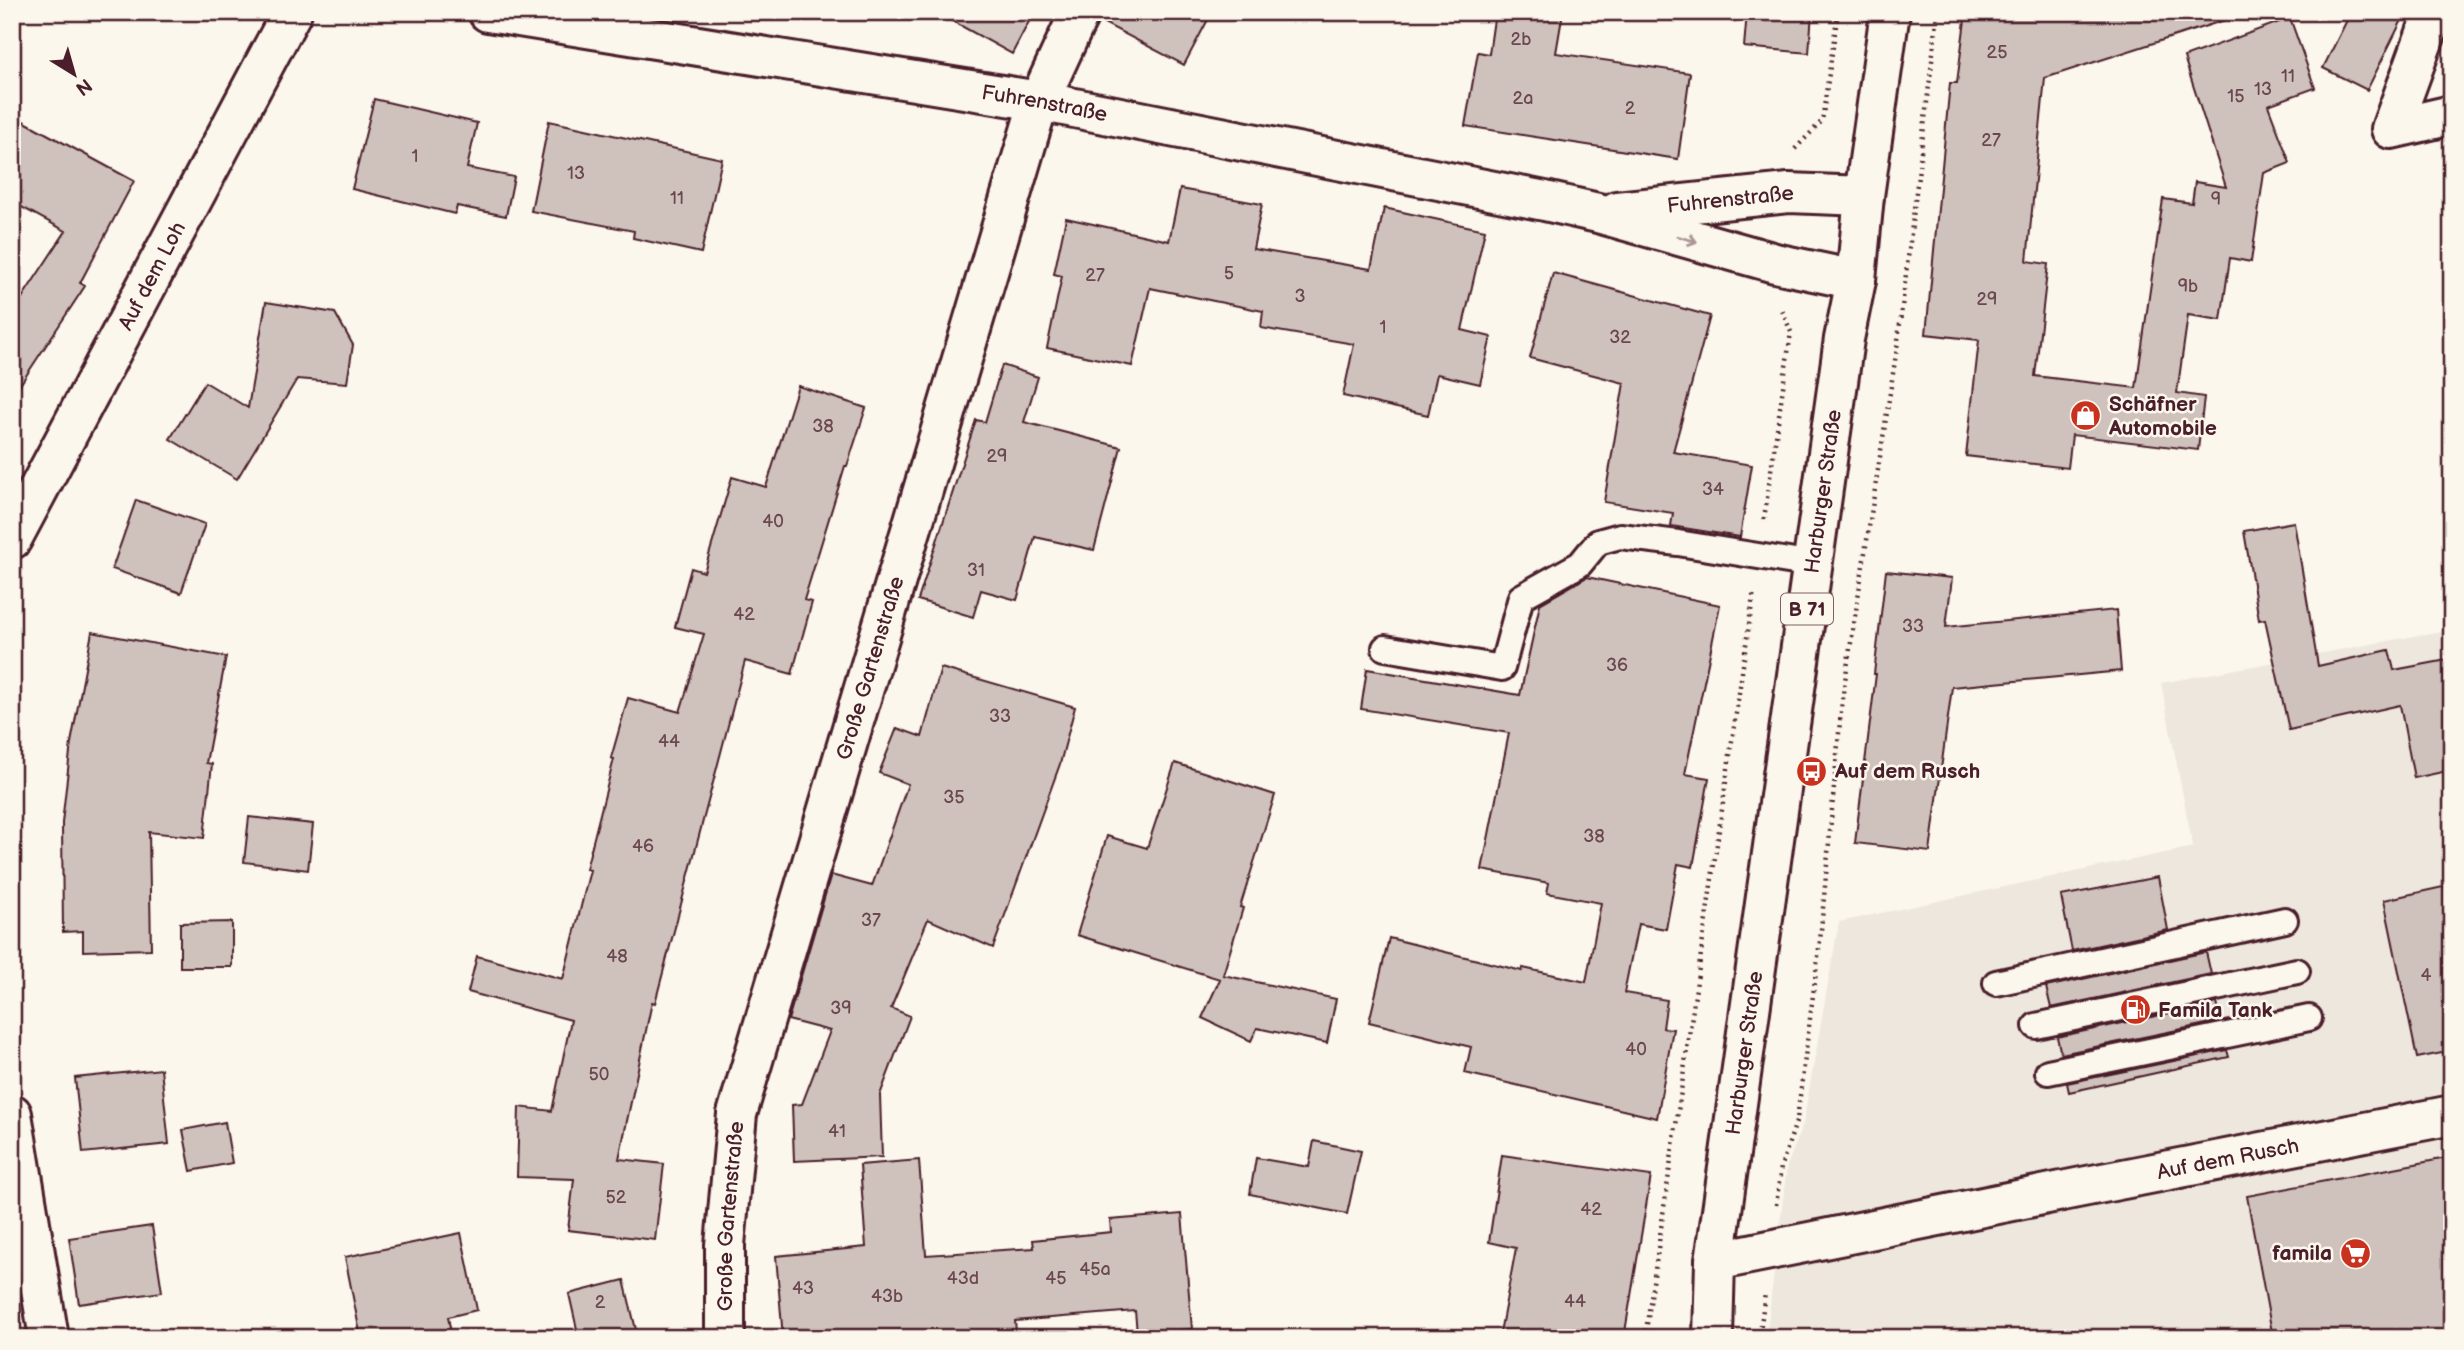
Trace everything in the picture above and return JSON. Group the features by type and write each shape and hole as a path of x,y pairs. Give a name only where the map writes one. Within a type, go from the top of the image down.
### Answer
{"street":[{"name":"Auf dem Loh","path":"12,539 292,12"},
{"name":"Fuhrenstraße","path":"488,12 1039,100 1598,214 1775,264 1856,280"},
{"name":"Große Gartenstraße","path":"725,1338 725,1245 737,1114 1039,100 1080,12"},
{"name":"Harburger Straße","path":"1713,1338 1716,1261 1844,339 1856,280 1864,196 1890,12"},
{"path":"2429,25 2391,129 2452,115"},
{"name":"Fuhrenstraße","path":"1598,214 1788,194 1864,196"},
{"path":"12,1114 49,1338"},
{"name":"Auf dem Rusch","path":"1716,1261 2452,1115"},
{"name":"Harburger Straße","path":"1690,1338 1716,1261"}],"lane":[{"path":"1385,648 1502,668 1521,597 1580,564 1598,542 1620,536 1813,565"},
{"path":"1996,983 2285,920"},
{"path":"2036,1026 2297,971"},
{"path":"2048,1072 2309,1018"}],"path":[{"path":"1788,194 1795,147 1822,121 1838,12"},
{"path":"1759,1338 1781,1167 1797,1119 1820,941 1842,700 1897,348 1938,12"},
{"path":"1645,1338 1791,332 1772,285 1775,264"}],"shaded area":[{"path":"2452,629 2452,1338 1766,1338 1787,1166 1803,1124 1839,922 2193,847 2161,683"}],"building":[{"path":"936,12 1034,12 1012,54"},
{"path":"1101,12 1212,12 1184,65 1100,21"},
{"path":"1495,12 1563,12 1556,53 1690,73 1678,159 1465,126 1478,52 1489,54"},
{"path":"1747,12 1812,12 1809,53 1744,47"},
{"path":"1966,12 2224,12 2225,20 2045,78 2027,261 2048,264 2035,376 2136,388 2163,199 2192,203 2195,182 2226,187 2184,57 2290,18 2315,88 2268,105 2290,163 2264,173 2251,262 2230,258 2221,320 2188,315 2177,393 2204,397 2198,450 2072,435 2068,468 1966,456 1979,340 1926,334 1950,83 1957,83"},
{"path":"2351,12 2406,12 2367,90 2323,68"},
{"path":"374,99 477,123 467,168 514,177 506,216 457,206 455,214 352,189"},
{"path":"12,115 134,181 80,283 85,286 12,397 12,313 66,231 12,202"},
{"path":"549,121 722,159 701,253 633,238 634,231 531,211"},
{"path":"1180,189 1262,204 1253,249 1371,269 1384,208 1485,230 1462,330 1491,337 1480,384 1437,374 1428,415 1343,396 1354,344 1261,328 1263,311 1150,288 1132,366 1047,348 1062,276 1054,274 1066,218 1169,241"},
{"path":"1553,273 1710,316 1673,452 1752,465 1740,537 1671,526 1673,513 1604,502 1624,383 1530,358"},
{"path":"266,302 335,313 353,345 347,383 297,379 237,479 170,439 205,382 248,408"},
{"path":"1002,365 1038,377 1024,422 1121,447 1094,550 1035,537 1017,600 981,590 973,617 918,600 976,420 985,422"},
{"path":"798,386 866,408 845,466 804,600 812,602 792,674 745,661 655,1003 652,1002 619,1159 664,1164 655,1240 568,1230 574,1179 517,1177 519,1107 552,1111 571,1020 468,992 477,956 563,979 590,870 586,869 614,759 611,758 628,698 680,712 704,634 675,627 691,568 704,572 732,477 766,487"},
{"path":"136,500 205,524 181,593 112,569"},
{"path":"2294,522 2318,666 2389,650 2394,670 2452,659 2452,770 2414,778 2400,705 2289,730 2265,619 2259,620 2244,531"},
{"path":"1886,571 1952,578 1946,627 2116,610 2121,671 1952,687 1930,852 1855,843"},
{"path":"1587,577 1720,605 1685,774 1709,778 1693,867 1678,864 1666,929 1638,924 1624,993 1667,1000 1663,1028 1673,1029 1657,1118 1465,1073 1471,1047 1369,1022 1389,938 1522,971 1523,968 1586,982 1601,903 1547,893 1549,883 1482,870 1509,733 1361,709 1367,669 1520,695 1540,604"},
{"path":"92,632 226,657 206,763 212,764 204,838 149,832 151,949 83,951 83,931 63,932 62,823 71,743"},
{"path":"941,668 1075,707 1060,764 993,948 928,919 891,1008 910,1016 880,1095 882,1157 794,1161 792,1105 802,1104 830,1031 788,1020 831,875 872,886 908,784 879,773 897,728 922,737"},
{"path":"1175,763 1275,795 1240,907 1243,908 1223,975 1336,999 1327,1043 1257,1028 1251,1041 1202,1018 1220,979 1077,935 1107,836 1147,848"},
{"path":"249,817 313,824 308,870 244,862"},
{"path":"2158,877 2168,930 2072,951 2061,896"},
{"path":"2452,885 2452,1051 2417,1058 2384,900"},
{"path":"232,922 232,967 180,967 180,923"},
{"path":"2206,952 2211,974 2051,1008 2046,987"},
{"path":"2217,1003 2221,1021 2061,1054 2057,1037"},
{"path":"2227,1050 2229,1057 2069,1092 2067,1083"},
{"path":"161,1069 169,1144 83,1153 75,1078"},
{"path":"225,1122 232,1163 191,1171 183,1130"},
{"path":"1314,1141 1361,1151 1347,1214 1250,1194 1256,1158 1309,1167"},
{"path":"1502,1155 1651,1176 1624,1338 1499,1338 1516,1248 1489,1242"},
{"name":"famila","path":"2452,1157 2452,1338 2273,1338 2247,1196"},
{"path":"919,1160 926,1255 1034,1248 1033,1240 1111,1232 1110,1220 1182,1214 1192,1329 1137,1333 1135,1311 1015,1321 1016,1331 925,1338 872,1338 872,1331 783,1338 776,1256 866,1247 860,1165"},
{"path":"152,1226 162,1292 79,1304 69,1238"},
{"path":"461,1233 477,1310 448,1317 452,1338 361,1338 345,1257"},
{"path":"624,1280 638,1338 579,1338 569,1294"}],"place":[{"name":"Schäfner Automobile","path":"2086,416"},
{"name":"Auf dem Rusch","path":"1812,771"},
{"name":"Famila Tank","path":"2135,1010"},
{"name":"famila","path":"2355,1253"}]}
